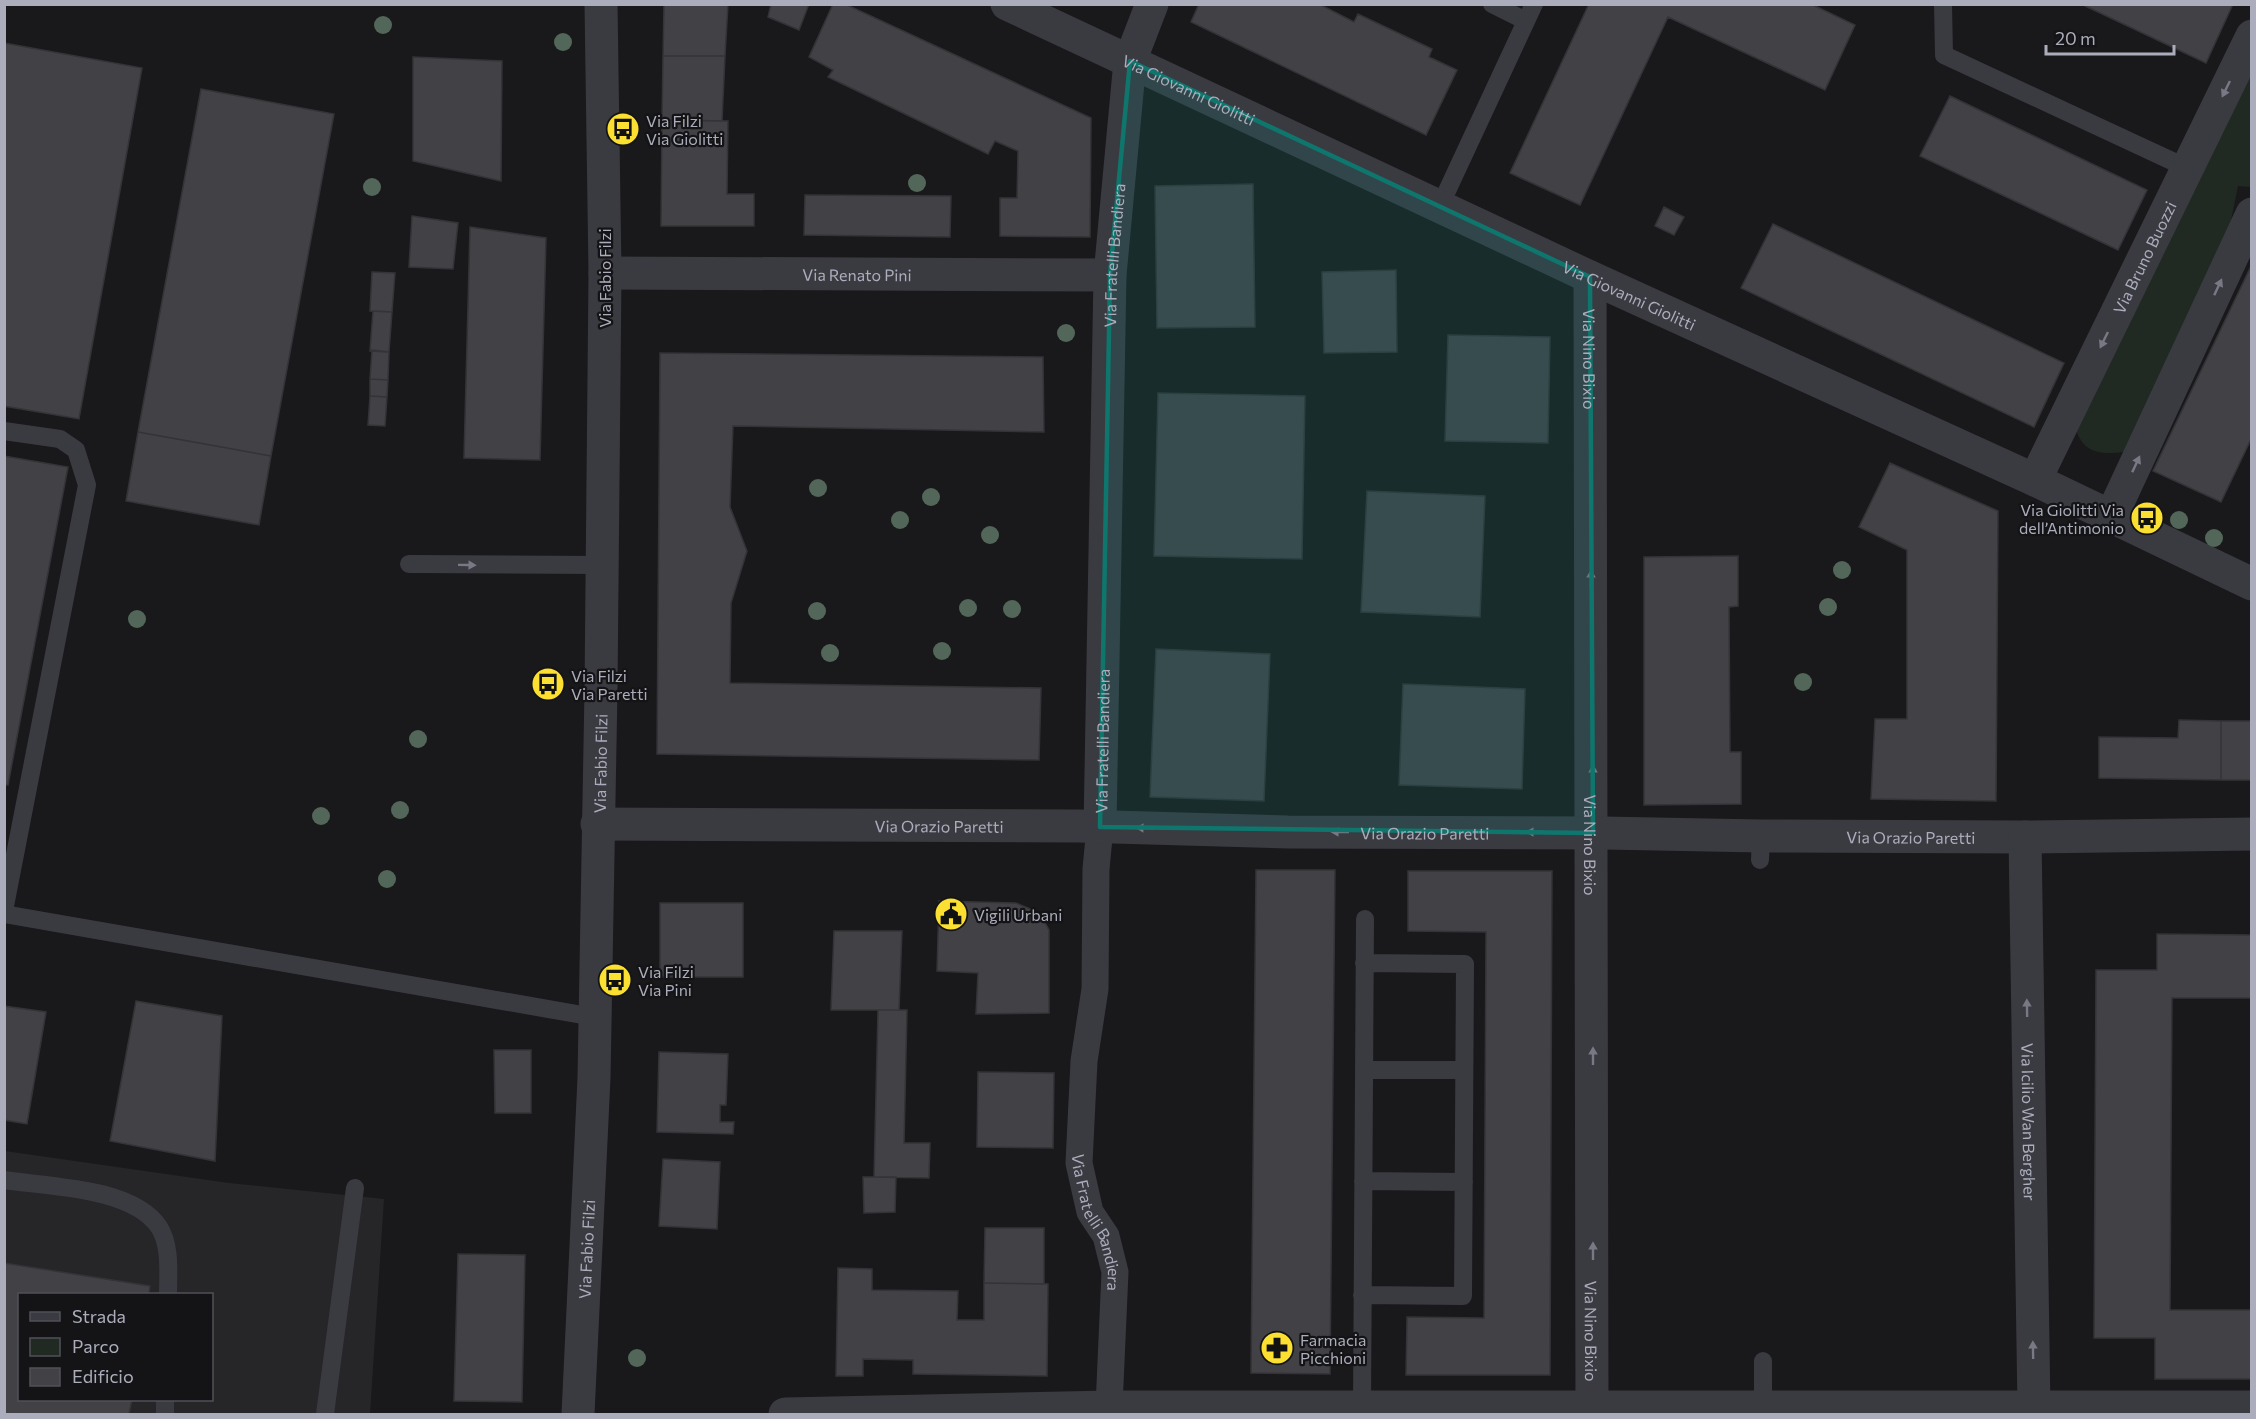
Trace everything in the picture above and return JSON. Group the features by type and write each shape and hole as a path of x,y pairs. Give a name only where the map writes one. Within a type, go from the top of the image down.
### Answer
{"street":[{"name":"Via Fabio Filzi","path":"578,1414 594,1078 605,273 601,4"},
{"name":"Via Giovanni Giolitti","path":"1007,4 1590,277 2036,480 2252,584"},
{"name":"Via Fratelli Bandiera","path":"1109,1411 1115,1272 1106,1236 1090,1212 1079,1163 1084,1061 1095,989 1110,275 1130,61 1152,4"},
{"name":"Via Bruno Buozzi","path":"2036,480 2252,36"},
{"path":"2111,517 2252,214"},
{"name":"Via Renato Pini","path":"605,273 1110,275"},
{"name":"Via Nino Bixio","path":"1590,277 1593,832 1592,1411"},
{"name":"Via Orazio Paretti","path":"597,824 1100,827 1288,832 1593,832 1761,848 2025,837 2252,834"},
{"name":"Via Icilio Wan Bergher","path":"2025,837 2034,1408"},
{"path":"785,1414 1362,1407 1592,1411 1763,1407 2252,1407"}],"lane":[{"path":"1492,4 1526,21"},
{"path":"1440,206 1534,4"},
{"path":"1943,4 1944,55 2187,168"},
{"path":"4,431 60,440 76,450 87,485 11,847 4,913 594,1017"},
{"path":"409,564 602,565"},
{"path":"1362,1407 1365,919"},
{"path":"1362,1295 1463,1296 1464,1182 1465,964 1364,963"},
{"path":"1364,1070 1464,1070"},
{"path":"4,1180 114,1196 140,1208 160,1228 168,1258 168,1293"},
{"path":"1363,1181 1464,1182"},
{"path":"325,1414 355,1188"},
{"path":"1763,1362 1763,1407"}],"highlighted area":[{"path":"1130,61 1590,277 1593,833 1100,827 1110,275"}],"shaded area":[{"path":"5,1151 229,1183 384,1199 370,1414 5,1414"}],"green space":[{"path":"2251,47 2251,187 2238,186 2228,235 2137,450 2109,453 2092,450 2085,446 2076,429"}],"building":[{"path":"664,4 728,4 725,56 663,56"},
{"path":"771,4 809,4 799,30 768,17"},
{"path":"833,4 845,4 1091,118 1090,237 1000,236 1000,198 1017,198 1018,151 995,141 988,154 828,77 833,70 809,57"},
{"path":"1199,4 1319,4 1354,22 1358,14 1432,49 1429,57 1457,70 1426,135 1191,22"},
{"path":"1589,4 1811,4 1855,25 1825,90 1668,17 1580,205 1510,173"},
{"path":"2081,4 2233,4 2206,63"},
{"path":"4,43 142,68 79,419 4,406"},
{"path":"663,56 725,56 722,121 662,120"},
{"path":"413,57 502,61 501,181 413,161"},
{"path":"201,89 334,114 271,456 138,432"},
{"path":"1950,96 2147,190 2118,250 1920,156"},
{"path":"662,120 728,121 727,194 754,194 754,226 661,226"},
{"path":"1253,184 1255,327 1157,328 1155,186"},
{"path":"805,195 951,196 950,237 804,235"},
{"path":"1664,207 1684,217 1674,235 1655,226"},
{"path":"412,216 458,223 453,269 409,267"},
{"path":"1773,224 2064,363 2034,427 1741,288"},
{"path":"470,227 546,238 540,460 464,458"},
{"path":"2252,264 2252,437 2221,502 2153,471"},
{"path":"1396,270 1397,352 1324,353 1322,272"},
{"path":"372,272 395,273 392,312 370,311"},
{"path":"373,311 392,312 389,352 370,351"},
{"path":"1448,335 1550,337 1548,443 1445,441"},
{"path":"372,350 389,352 388,380 370,379"},
{"path":"660,353 1043,357 1044,432 733,426 730,507 747,551 731,603 730,683 1041,688 1039,760 657,754"},
{"path":"370,379 388,380 387,397 370,396"},
{"path":"1158,393 1305,396 1302,559 1154,556"},
{"path":"370,396 387,397 385,426 368,425"},
{"path":"138,432 271,456 259,525 126,501"},
{"path":"4,456 68,467 8,785 4,785"},
{"path":"1890,463 1998,511 1996,801 1871,799 1875,719 1907,719 1907,550 1859,527"},
{"path":"1367,491 1485,496 1480,617 1361,612"},
{"path":"1738,556 1738,606 1729,607 1730,752 1741,752 1741,804 1644,805 1644,557"},
{"path":"1156,649 1270,654 1264,801 1150,797"},
{"path":"1403,684 1525,689 1522,789 1399,785"},
{"path":"2179,720 2221,721 2221,780 2099,778 2099,737 2178,738"},
{"path":"2221,721 2252,721 2252,780 2221,780"},
{"path":"1256,870 1335,870 1330,1374 1251,1373"},
{"path":"1408,871 1552,871 1550,1375 1406,1375 1407,1317 1484,1318 1486,932 1408,931"},
{"path":"939,901 1016,903 1040,913 1049,930 1049,1013 976,1014 978,973 937,971"},
{"path":"660,903 743,903 743,977 660,977"},
{"path":"834,931 902,931 899,1010 831,1010"},
{"path":"2157,934 2252,935 2252,998 2172,998 2170,1310 2252,1310 2252,1379 2155,1379 2155,1338 2094,1338 2096,970 2157,970"},
{"path":"136,1001 222,1016 215,1161 110,1141"},
{"path":"4,1006 46,1012 27,1124 4,1120"},
{"path":"878,1010 907,1010 904,1143 930,1143 929,1178 874,1177"},
{"path":"494,1050 531,1050 531,1113 495,1113"},
{"path":"659,1052 728,1054 726,1105 720,1105 720,1122 734,1122 733,1134 657,1132"},
{"path":"978,1072 1054,1073 1053,1148 977,1147"},
{"path":"663,1159 720,1162 717,1229 659,1226"},
{"path":"863,1177 896,1177 895,1212 864,1213"},
{"path":"985,1228 1044,1228 1044,1284 984,1283"},
{"path":"458,1254 525,1255 522,1402 454,1401"},
{"path":"4,1263 150,1286 149,1293 18,1293 18,1401 132,1401 129,1414 4,1414"},
{"path":"838,1268 872,1269 872,1290 958,1291 957,1320 984,1320 984,1283 1048,1284 1047,1376 913,1374 913,1360 863,1359 863,1376 836,1376"}],"place":[{"name":"Via Filzi Via Giolitti","path":"623,129"},
{"name":"Via Giolitti Via dell’Antimonio","path":"2147,518"},
{"name":"Via Filzi Via Paretti","path":"548,684"},
{"name":"Vigili Urbani","path":"951,914"},
{"name":"Via Filzi Via Pini","path":"615,980"},
{"name":"Farmacia Picchioni","path":"1277,1348"}]}
